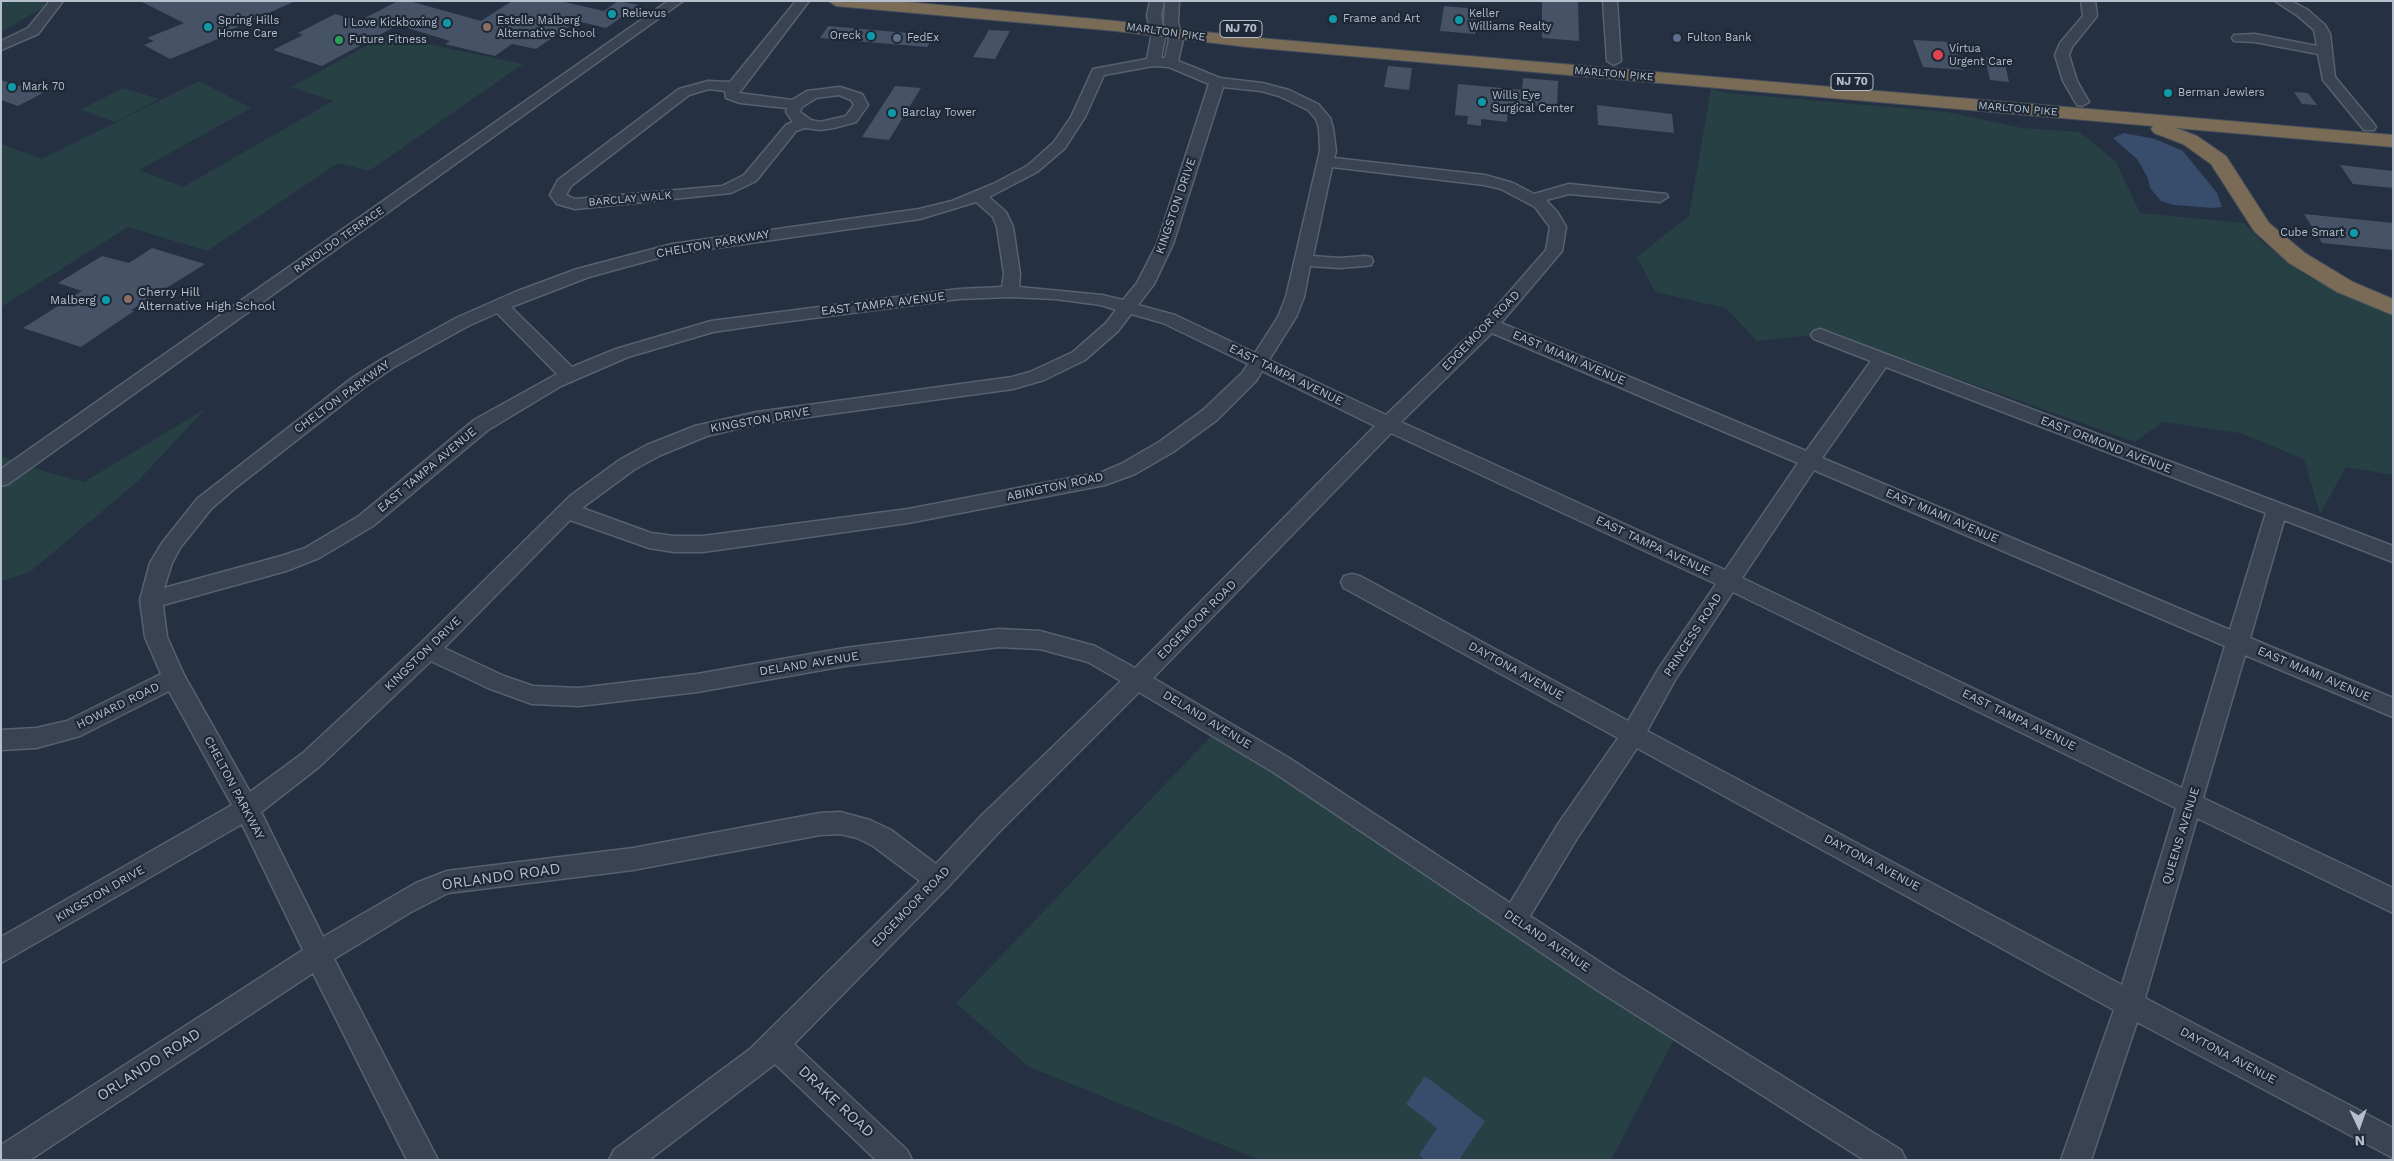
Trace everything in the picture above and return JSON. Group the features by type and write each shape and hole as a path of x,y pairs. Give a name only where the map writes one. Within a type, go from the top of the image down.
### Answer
{"highway":[{"name":"MARLTON PIKE","path":"836,1 1059,20 1614,61 2393,129"},
{"name":"MARLTON PIKE","path":"920,1 1425,58 2393,141"},
{"path":"2104,116 2172,132 2203,147 2225,167 2254,216 2270,236 2297,258 2327,278 2393,308"}],"street":[{"path":"1,46 32,32 57,1"},
{"name":"RANOLDO TERRACE","path":"1,479 677,1"},
{"path":"795,105 794,115 804,123 820,126 843,122 858,112 861,105 860,101 848,92 828,91 808,96 795,105 737,99 731,94 734,87 803,1"},
{"path":"1157,1 1164,28 1176,42 1162,62 1217,82"},
{"path":"1164,28 1172,1"},
{"path":"1610,1 1614,61"},
{"path":"2082,102 2070,81 2062,55 2065,46 2090,16 2088,1"},
{"path":"2281,1 2303,13 2320,28 2323,34 2328,77 2369,127"},
{"path":"2239,38 2255,38 2324,51"},
{"name":"CHELTON PARKWAY","path":"423,1160 318,955 247,809 174,678 156,637 152,625 151,600 161,563 172,542 204,504 267,453 381,368 462,322 560,281 672,249 731,238 920,214 979,196 1032,169 1060,145 1078,117 1098,72 1162,62"},
{"name":"ABINGTON ROAD","path":"567,511 649,540 674,544 703,544 908,516 1105,478 1128,469 1166,448 1210,415 1249,377 1287,317 1295,297 1304,261 1328,151 1326,128 1322,118 1313,107 1284,93 1217,82"},
{"name":"KINGSTON DRIVE","path":"1,951 247,809 312,760 428,650 567,511 628,464 680,438 756,418 1013,383 1037,376 1079,356 1112,327 1145,284 1165,244 1217,82"},
{"name":"BARCLAY WALK","path":"734,87 708,85 684,92 564,183 558,195 564,202 575,204 725,190 750,178 791,128 804,123"},
{"name":"EDGEMOOR ROAD","path":"624,1160 760,1059 938,880 991,823 1206,612 1388,424 1490,325 1554,251 1558,227 1552,216 1533,198 1508,186 1485,180 1390,171 1326,162"},
{"path":"1533,198 1569,189 1660,197"},
{"path":"979,196 1002,219 1012,274 1010,292"},
{"path":"1304,261 1339,263 1366,261"},
{"name":"EAST TAMPA AVENUE","path":"151,600 286,563 320,549 366,521 468,434 524,399 569,375 622,353 711,328 767,318 932,297 1010,292 1055,294 1128,306 1169,319 1388,424 1728,581 2393,901"},
{"path":"499,305 569,375"},
{"name":"EAST MIAMI AVENUE","path":"1490,325 2393,708"},
{"name":"EAST ORMOND AVENUE","path":"1820,335 2393,554"},
{"name":"PRINCESS ROAD","path":"1514,919 1566,832 1633,734 1667,674 1728,581 1810,460 1882,359"},
{"name":"QUEENS AVENUE","path":"2076,1160 2130,1004 2277,510"},
{"name":"DAYTONA AVENUE","path":"1352,582 2130,1004 2393,1144"},
{"name":"DELAND AVENUE","path":"428,650 469,671 532,695 579,697 697,683 845,657 999,638 1040,640 1069,646 1096,655 1138,678 1281,765 1606,981 1891,1160"},
{"name":"HOWARD ROAD","path":"1,740 36,738 72,729 174,678"},
{"name":"ORLANDO ROAD","path":"4,1160 318,955 426,890 447,882 633,859 820,824 840,823 861,828 882,838 938,880"},
{"name":"DRAKE ROAD","path":"774,1044 897,1160"}],"green space":[{"path":"6,1 39,1 49,4 1,32 1,3"},
{"path":"390,33 432,45 523,64 369,171 338,163 207,251 128,227 1,307 1,144 42,159 199,81 251,108 139,170 183,187 333,101 291,87"},
{"path":"123,88 159,99 115,122 80,110"},
{"path":"1711,89 1727,93 1947,112 2022,128 2080,132 2116,162 2140,213 2244,223 2264,244 2309,277 2357,301 2393,315 2393,475 2346,467 2320,514 2304,459 2240,433 2163,422 2135,442 1831,333 1757,341 1726,308 1655,292 1637,257 1689,216"},
{"path":"205,409 138,481 30,572 1,581 1,456 49,473 84,482"},
{"path":"1218,729 1680,1028 1611,1160 1260,1160 1029,1067 956,1003"}],"water":[{"path":"2124,133 2155,139 2183,151 2217,193 2222,207 2174,205 2161,201 2150,188 2148,178 2137,159 2113,138"},
{"path":"1425,1076 1485,1121 1459,1160 1425,1160 1419,1155 1437,1128 1406,1104"}],"building":[{"name":"Spring Hills Home Care","path":"140,1 293,2 231,30 235,32 170,59 144,45 154,41 147,38 184,23"},
{"path":"398,1 409,1 481,21 512,1 560,1 604,11 618,1 639,5 606,28 577,21 536,49 512,44 495,56 445,44 450,41 398,25 322,66 273,50 303,35 298,33 335,14 359,21"},
{"path":"1542,1 1578,2 1579,41 1542,38"},
{"name":"Keller Williams Realty","path":"1444,6 1478,9 1475,34 1440,31"},
{"path":"828,26 935,35 927,47 820,38"},
{"path":"989,30 1010,31 995,59 973,57"},
{"name":"Virtua Urgent Care","path":"1913,40 1952,42 1964,70 1923,67"},
{"path":"1985,57 2004,59 2009,82 1990,80"},
{"path":"1388,66 1412,68 1409,90 1384,87"},
{"name":"Wills Eye Surgical Center","path":"1523,78 1558,81 1557,108 1508,103 1507,122 1481,119 1481,126 1467,124 1468,116 1455,115 1458,84 1522,90"},
{"name":"Mark 70","path":"1,80 43,93 18,106 1,100"},
{"name":"Barclay Tower","path":"895,86 921,88 889,140 862,137"},
{"path":"2294,92 2308,93 2317,105 2302,104"},
{"path":"1597,105 1672,114 1674,133 1598,125"},
{"path":"2340,165 2393,171 2393,188 2353,184"},
{"name":"Cube Smart","path":"2304,214 2393,223 2393,250 2322,243"},
{"name":"Malberg","path":"152,248 205,264 131,310 134,311 81,347 23,328 82,291 58,283 102,256 129,263"}],"place":[{"name":"Relievus","path":"612,14"},
{"name":"Frame and Art","path":"1333,19"},
{"name":"Keller Williams Realty","path":"1459,20"},
{"name":"I Love Kickboxing","path":"447,23"},
{"name":"Spring Hills Home Care","path":"208,27"},
{"name":"Estelle Malberg Alternative School","path":"487,27"},
{"name":"Oreck","path":"871,36"},
{"name":"FedEx","path":"897,38"},
{"name":"Fulton Bank","path":"1677,38"},
{"name":"Future Fitness","path":"339,40"},
{"name":"Virtua Urgent Care","path":"1938,55"},
{"name":"Mark 70","path":"12,87"},
{"name":"Berman Jewlers","path":"2168,93"},
{"name":"Wills Eye Surgical Center","path":"1482,102"},
{"name":"Barclay Tower","path":"892,113"},
{"name":"Cube Smart","path":"2354,233"},
{"name":"Cherry Hill Alternative High School","path":"128,299"},
{"name":"Malberg","path":"106,300"}]}
